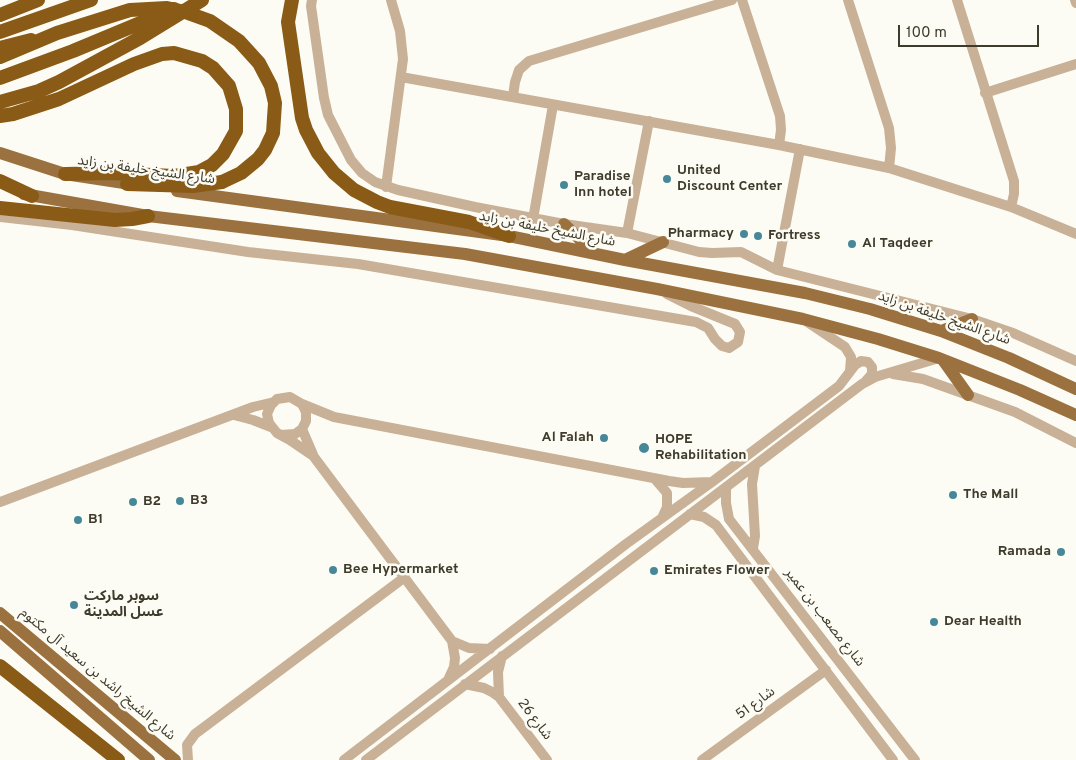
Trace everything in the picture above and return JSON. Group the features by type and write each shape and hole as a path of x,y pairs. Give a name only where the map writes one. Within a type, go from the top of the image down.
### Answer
{"highway":[{"path":"0,15 38,0"},
{"path":"0,32 91,0"},
{"path":"0,78 73,51 132,25 198,0"},
{"path":"0,102 39,91 67,78 140,38 202,0"},
{"path":"292,0 288,22 302,118 315,147 334,174 354,190 377,202 469,222 509,236"},
{"path":"0,57 40,40 111,15 149,8 167,8 197,15 230,34 248,50 266,74 274,95 273,133 265,150 258,159 241,173 222,182 193,186 127,184"},
{"path":"0,48 22,41 40,40"},
{"path":"0,116 13,114 60,99 134,64 162,54 174,53 202,61 213,68 229,86 236,109 236,131 223,154 212,165 199,172 174,176 110,173 65,174"},
{"path":"0,181 32,196"},
{"path":"0,208 115,220 148,216"},
{"path":"0,666 118,760"}],"main road":[{"name":"شارع الشيخ خليفة بن زايد","path":"6,154 65,174 509,236 625,260 805,293 870,309 941,331 1009,358 1076,389"},
{"path":"0,188 32,196 148,216 465,254 657,289 803,319 878,339 941,359 1020,390 1076,416"},
{"path":"564,224 594,253"},
{"path":"625,260 663,242"},
{"path":"941,331 972,318"},
{"path":"941,359 968,395"},
{"name":"شارع الشيخ راشد بن سعيد آل مكتوم","path":"0,613 175,760"},
{"path":"0,632 149,760"}],"street":[{"path":"312,0 324,98 328,116 356,166 368,178 386,186 475,207 564,224 627,233 706,253 741,252 778,270 972,318 1013,333 1076,362"},
{"path":"386,186 403,59 402,40 391,0"},
{"path":"513,96 515,82 520,70 529,61 732,0"},
{"path":"742,0 780,116 779,144"},
{"path":"848,0 889,128 891,148 889,168"},
{"path":"957,0 1014,182 1011,207"},
{"path":"986,93 1076,64"},
{"path":"401,77 779,144 889,168 1011,207 1076,234"},
{"path":"533,218 553,104"},
{"path":"627,233 648,121"},
{"path":"778,270 800,149"},
{"path":"0,217 72,225 248,252 377,267 696,322 708,328 722,346 729,348 738,342 740,332 735,324 691,306 657,289"},
{"path":"803,319 845,347 851,357 849,372"},
{"path":"862,384 875,377 941,359"},
{"path":"344,760 626,544 839,386 849,372 861,361 870,364 873,370 872,374 862,384 366,760"},
{"path":"890,374 915,376 1015,412 1076,443"},
{"path":"0,502 253,407 290,397 334,417 655,479 684,483 712,482"},
{"path":"271,427 268,414 274,402"},
{"path":"302,404 306,412 303,427 314,457 452,641 454,667 446,683"},
{"path":"234,415 271,427 314,457"},
{"path":"281,435 295,434 303,427 319,419 334,417"},
{"path":"754,548 752,484 755,466"},
{"path":"655,479 666,494 667,507 662,519"},
{"path":"726,488 729,519"},
{"path":"690,514 704,517 716,525 893,760"},
{"path":"716,525 717,518 720,516 723,515 729,519"},
{"name":"شارع مصعب بن عمير","path":"729,519 754,548 915,760"},
{"path":"188,760 187,745 191,737 405,577"},
{"path":"452,641 469,648 490,649"},
{"name":"شارع 26","path":"499,697 498,672 502,656"},
{"name":"شارع 51","path":"702,760 826,670"},
{"name":"شارع 26","path":"465,684 484,688 499,697 547,760"}],"place":[{"name":"United Discount Center","path":"667,179"},
{"name":"Paradise Inn hotel","path":"564,185"},
{"name":"Pharmacy","path":"744,234"},
{"name":"Fortress","path":"758,236"},
{"name":"Al Taqdeer","path":"852,244"},
{"name":"Al Falah","path":"604,438"},
{"name":"HOPE Rehabilitation","path":"644,448"},
{"name":"The Mall","path":"953,495"},
{"name":"B3","path":"180,501"},
{"name":"B2","path":"133,502"},
{"name":"B1","path":"78,520"},
{"name":"Ramada","path":"1061,552"},
{"name":"Bee Hypermarket","path":"333,570"},
{"name":"Emirates Flower","path":"654,571"},
{"name":"سوبر ماركت عسل المدينة","path":"74,605"},
{"name":"Dear Health","path":"934,622"}]}
